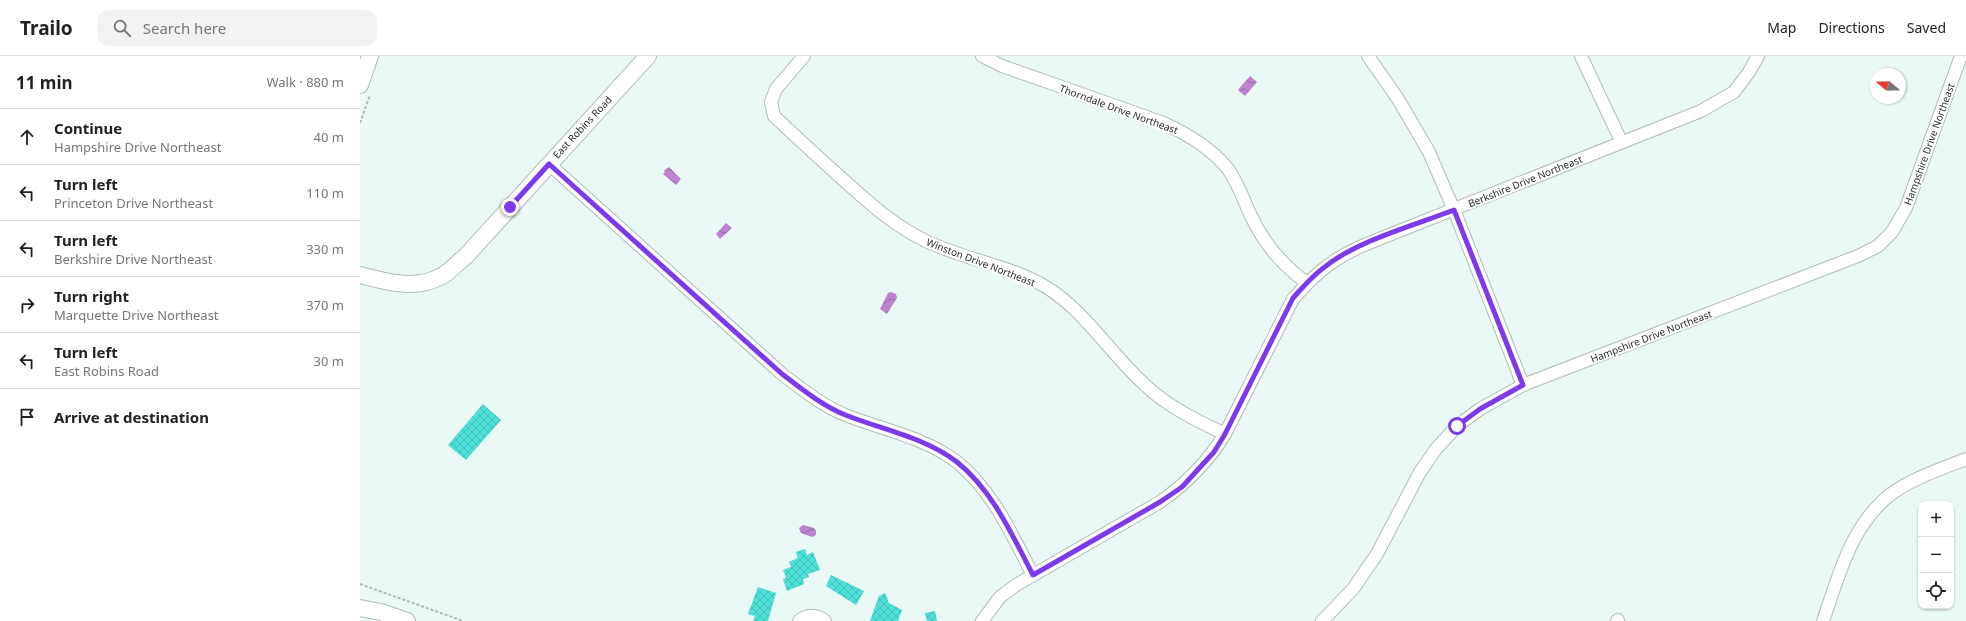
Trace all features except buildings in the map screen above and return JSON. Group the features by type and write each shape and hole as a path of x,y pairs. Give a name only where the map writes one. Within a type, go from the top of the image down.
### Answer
{"street":[{"path":"360,84 370,56"},
{"name":"East Robins Road","path":"360,275 391,284 419,284 440,277 466,256 648,56"},
{"name":"Winston Drive Northeast","path":"804,56 776,89 771,102 774,116 880,213 900,227 927,242 954,253 1023,276 1046,287 1063,300 1143,384 1194,420 1225,434"},
{"name":"Thorndale Drive Northeast","path":"982,56 1002,66 1161,122 1198,142 1228,170 1262,238 1289,270 1307,283"},
{"path":"1368,56 1398,99 1429,152 1454,210 1523,385"},
{"path":"1581,56 1621,141"},
{"name":"Berkshire Drive Northeast","path":"982,621 1000,597 1033,575 1160,502 1182,487 1214,452 1225,434 1293,298 1326,266 1347,252 1454,210 1621,141 1701,111 1734,92 1749,72 1758,56"},
{"name":"Hampshire Drive Northeast","path":"1322,621 1353,589 1377,554 1420,472 1436,449 1457,426 1474,413 1523,385 1858,256 1878,246 1892,232 1906,208 1960,56"},
{"path":"549,164 776,369 801,389 822,403 847,416 913,438 957,462 979,483 997,508 1033,575"},
{"path":"1823,621 1850,545 1864,523 1878,506 1892,494 1913,481 1965,462"},
{"path":"360,600 381,612"},
{"path":"360,608 381,612 407,621"},
{"path":"799,621 811,615 825,621"}],"path":[{"path":"360,584 463,621"}],"water":[{"path":"1250,76 1257,82 1245,96 1238,90"},
{"path":"669,167 681,179 676,185 663,174"},
{"path":"726,223 732,228 720,239 716,234"},
{"path":"891,292 896,294 897,298 887,314 880,309 888,293"},
{"path":"803,525 814,528 816,535 812,537 801,533 799,528"}],"route":[{"path":"510,207 549,164 782,374 801,389 822,403 847,416 913,438 957,462 979,483 997,508 1033,575 1160,502 1182,487 1199,470 1214,452 1225,434 1293,298 1326,266 1347,252 1454,210 1523,385 1480,409 1457,426"}]}
